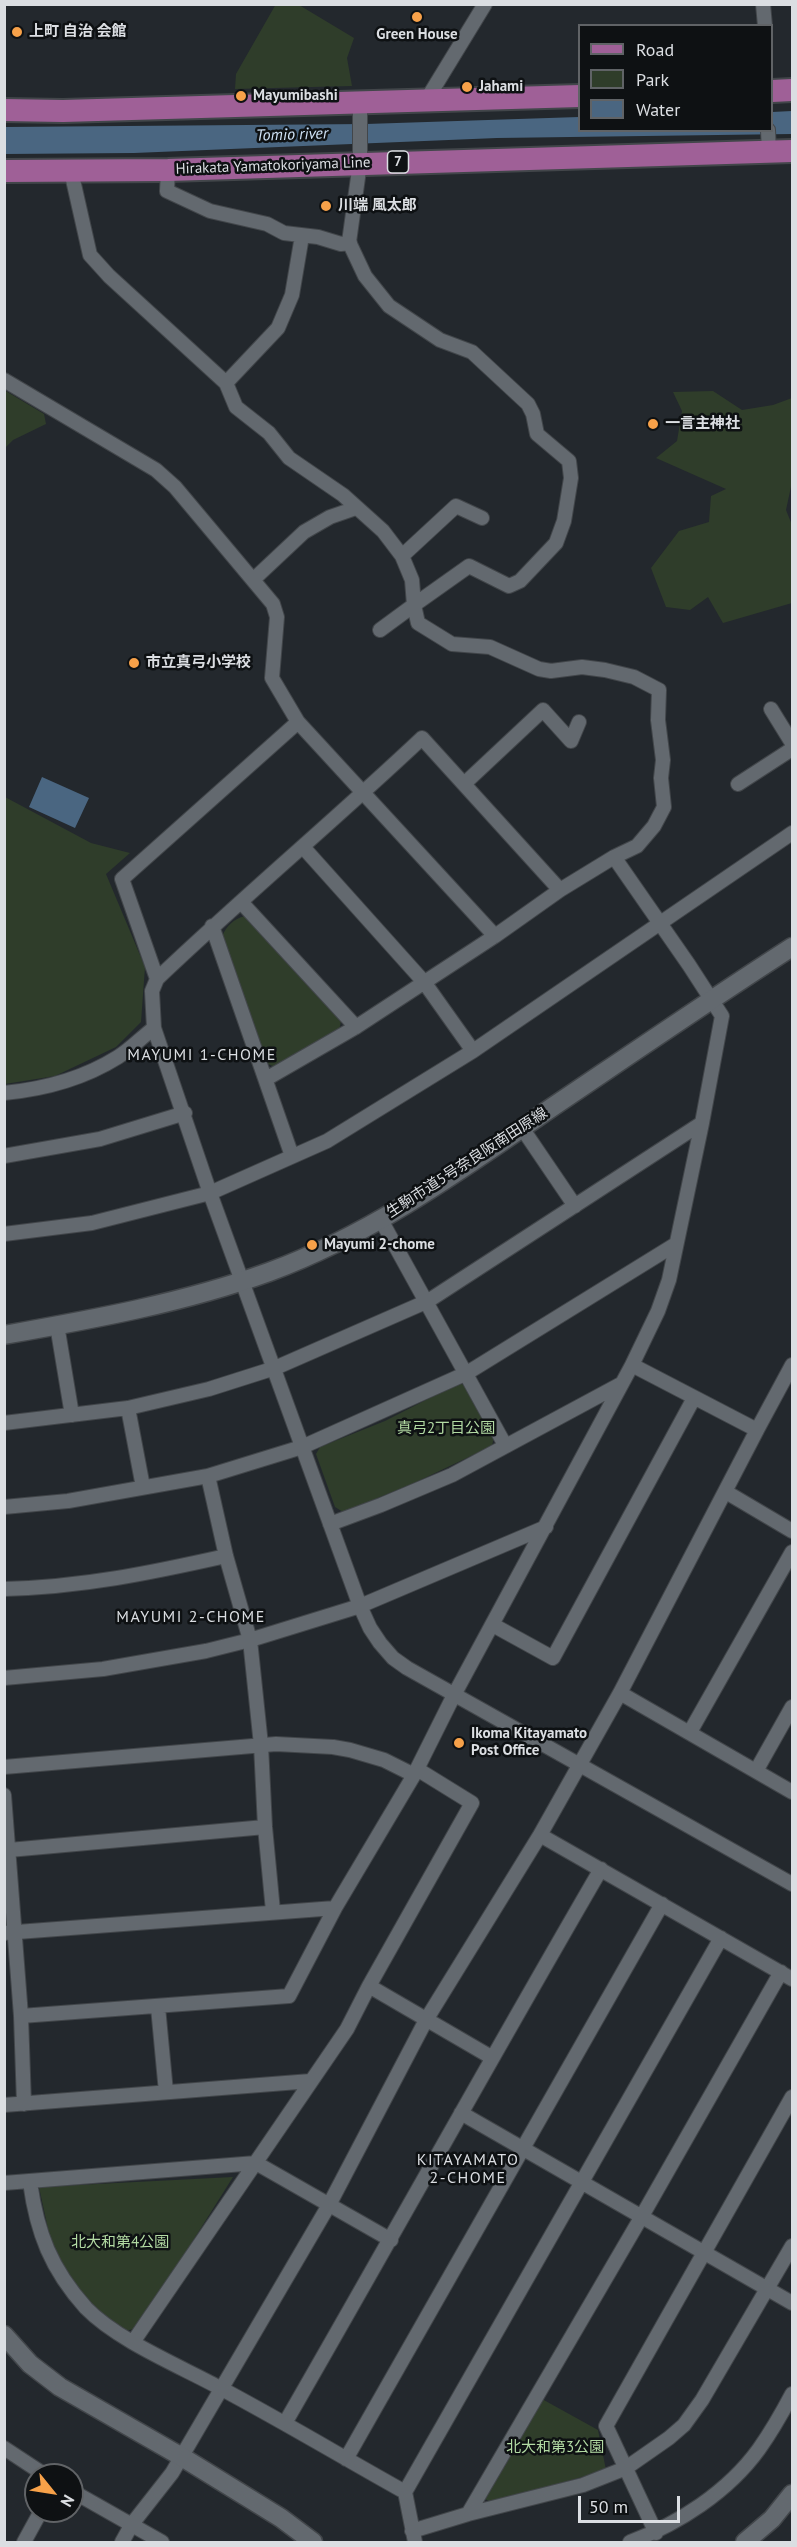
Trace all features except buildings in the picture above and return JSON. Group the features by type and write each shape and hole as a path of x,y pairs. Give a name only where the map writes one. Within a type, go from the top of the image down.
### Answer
{"main road":[{"path":"773,91 792,90"},
{"path":"4,110 63,111 578,96"},
{"name":"Hirakata Yamatokoriyama Line","path":"4,171 168,170 360,164 769,141 792,152"}],"street":[{"path":"427,99 485,4"},
{"path":"764,4 765,24"},
{"path":"360,102 360,164 350,243 365,276 389,306 440,340 472,352 528,404 533,414 537,434 569,460 571,478 564,521 556,543 520,581 509,586 469,566 381,630"},
{"path":"168,170 167,191 210,211 267,224 284,232 318,237 341,244 350,243"},
{"path":"71,171 90,255 109,276 226,383 236,407 269,433 289,458 343,495 383,531 402,555 412,580 418,623 452,644 490,646 539,669 551,671 582,667 604,670 634,677 659,690 658,720 663,760 661,778 664,807 654,825 637,846 614,857 560,890 495,936 356,1027 266,1079"},
{"path":"226,383 279,328 292,295 302,236"},
{"path":"4,380 156,470 175,487 273,603 277,617 272,678 298,722 495,936"},
{"path":"402,555 456,506 482,518"},
{"path":"254,579 304,532 330,517 356,508"},
{"path":"771,709 792,743"},
{"path":"464,784 543,710 572,741 579,722"},
{"path":"157,979 122,879 298,722"},
{"path":"560,890 422,738 303,847 212,926 157,979 153,991 154,1028 185,1113 210,1193 370,1628 393,1658 454,1695 580,1763 792,1884"},
{"path":"738,784 792,749"},
{"path":"4,1234 92,1223 210,1193 327,1141 473,1051 792,833"},
{"path":"303,847 424,981 473,1051"},
{"path":"21,2016 289,1996 335,1908 415,1772 454,1695 632,1365 658,1311 669,1280 722,1016 614,857"},
{"path":"241,902 356,1027"},
{"path":"212,926 292,1156"},
{"name":"生駒市道5号奈良阪南田原線","path":"4,1335 153,1306 243,1281 307,1256 381,1220 433,1188 711,999 792,947"},
{"path":"4,1093 65,1083 119,1056 154,1028"},
{"path":"4,1156 100,1139 185,1113"},
{"path":"4,1423 128,1408 209,1389 275,1368 428,1301 702,1123"},
{"path":"522,1128 575,1206"},
{"path":"381,1220 428,1301 505,1445"},
{"path":"4,1507 68,1501 208,1476 302,1447 467,1373 676,1244"},
{"path":"57,1325 72,1415"},
{"path":"632,1365 757,1430"},
{"path":"122,2542 132,2524 182,2457 329,2205 426,2020 540,1834 620,1693 792,1365"},
{"path":"330,1524 452,1475 621,1384"},
{"path":"493,1625 553,1658 694,1398"},
{"path":"128,1408 143,1487"},
{"path":"208,1476 226,1556 250,1640 261,1745 265,1827 273,1911"},
{"path":"726,1492 792,1531"},
{"path":"4,1678 113,1668 250,1640 360,1606 546,1527"},
{"path":"690,1732 792,1551"},
{"path":"4,1589 57,1587 108,1580 226,1556"},
{"path":"620,1693 792,1792"},
{"path":"756,1771 792,1707"},
{"path":"4,1767 261,1745 333,1747 384,1760 415,1772 472,1803 347,2029 133,2342"},
{"path":"4,1795 9,1850 10,1932 21,2016 24,2104"},
{"path":"9,1850 265,1827"},
{"path":"468,2514 642,2216 787,1976 540,1834"},
{"path":"285,2423 391,2240 491,2057 601,1869"},
{"path":"346,2459 662,1905"},
{"path":"10,1932 335,1908"},
{"path":"721,1938 405,2492 413,2536 468,2514 583,2485 626,2468 669,2438 684,2425 702,2400 792,2246"},
{"path":"369,1986 491,2057"},
{"path":"158,2007 166,2092"},
{"path":"4,2105 310,2081"},
{"path":"656,2533 606,2426 706,2253 792,2097"},
{"path":"461,2113 792,2303"},
{"path":"4,2183 256,2163 391,2240"},
{"path":"30,2182 41,2237 54,2266 89,2310 133,2342 285,2423 405,2492"},
{"path":"4,2335 30,2364 60,2388 182,2457 281,2518 313,2542"},
{"path":"630,2542 656,2533 705,2501 744,2467 758,2450 792,2394"},
{"path":"4,2448 27,2463"},
{"path":"745,2542 772,2519 792,2494"},
{"path":"84,2498 162,2542"},
{"path":"24,2542 34,2523"}],"green space":[{"path":"276,4 299,5 354,38 347,58 352,86 235,89 236,74"},
{"path":"4,390 44,414 46,424 13,440 5,448"},
{"path":"713,391 742,410 773,405 792,398 792,482 786,510 792,525 792,603 723,623 708,597 690,610 666,607 651,568 679,531 709,522 711,496 726,489 656,458 677,441 682,411 673,392"},
{"path":"5,797 91,843 130,853 106,874 145,967 141,1022 116,1047 55,1076 5,1084"},
{"path":"245,916 341,1021 339,1031 275,1067 268,1064 222,936 231,923"},
{"name":"真弓2丁目公園","path":"459,1383 467,1386 494,1437 492,1446 412,1484 343,1512 335,1507 316,1454 320,1447 385,1421"},
{"name":"北大和第4公園","path":"233,2177 138,2328 125,2331 91,2306 68,2274 50,2238 39,2187"},
{"name":"北大和第3公園","path":"542,2399 598,2430 606,2470 492,2503 482,2497"}],"water":[{"name":"Tomio river","path":"792,111 792,134 497,138 134,153 5,154 5,127 366,124 578,117 578,132 773,132 773,112"},
{"path":"42,777 89,798 75,828 29,807"}],"place":[{"name":"Green House","path":"417,17"},
{"name":"上町 自治 会館","path":"17,32"},
{"name":"Jahami","path":"467,87"},
{"name":"Mayumibashi","path":"241,96"},
{"name":"川端 風太郎","path":"326,206"},
{"name":"一言主神社","path":"653,424"},
{"name":"市立真弓小学校","path":"134,663"},
{"name":"Mayumi 2-chome","path":"312,1245"},
{"name":"Ikoma Kitayamato Post Office","path":"459,1743"}],"district":[{"name":"MAYUMI 1-CHOME","path":"202,1055"},
{"name":"MAYUMI 2-CHOME","path":"191,1617"},
{"name":"KITAYAMATO 2-CHOME","path":"468,2169"}]}
